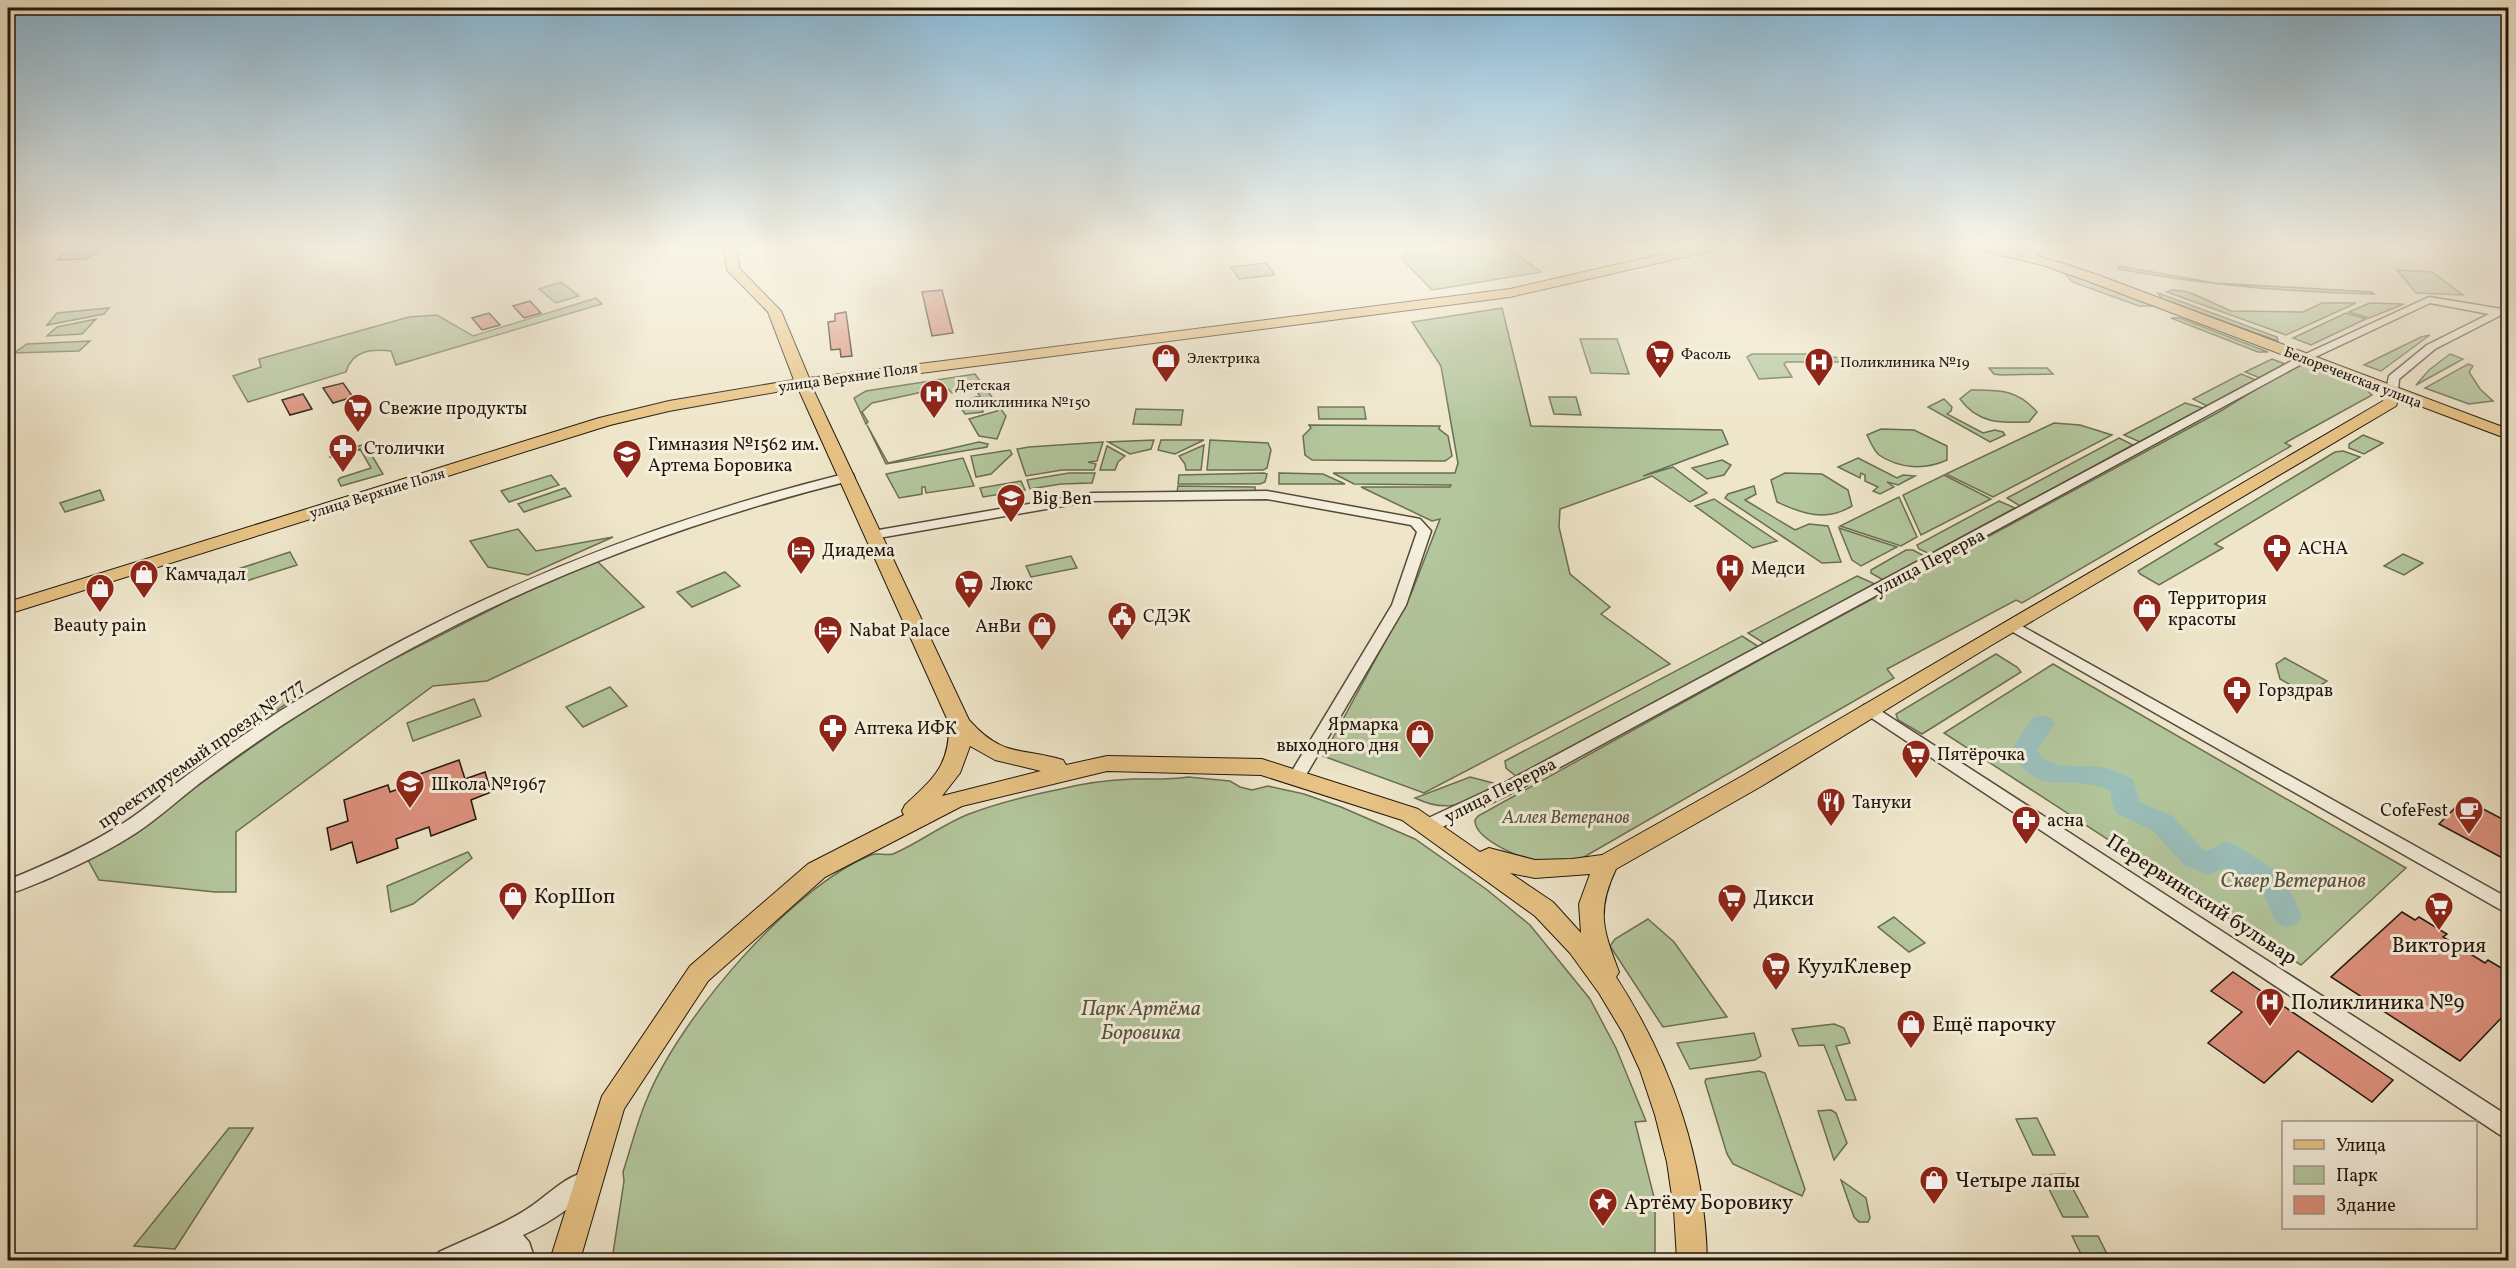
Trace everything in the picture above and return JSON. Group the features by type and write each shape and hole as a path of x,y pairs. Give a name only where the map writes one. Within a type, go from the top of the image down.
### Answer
{"main road":[{"path":"769,306 774,311 802,383 848,477 960,723 978,743 1005,758 1023,762 1082,766 1189,761 1248,766 1297,776 1352,791 1430,825 1467,847 1507,876 1559,924 1587,955 1611,989 1641,1040 1659,1081 1674,1125 1685,1172 1691,1221 1692,1260"},
{"name":"улица Верхние Поля","path":"8,608 605,421 709,398 802,383 1406,306"},
{"name":"Белореченская улица","path":"2168,306 2508,434"},
{"name":"улица Перерва","path":"1467,847 1502,862 1535,869 1607,864 1752,781 1870,709 2391,403 2392,391"},
{"path":"907,818 953,770 960,748 960,723"},
{"path":"551,1260 602,1129 628,1076 654,1033 694,979 722,948 760,913 815,870 846,850 907,818 994,785 1082,766"},
{"path":"1607,864 1594,891 1591,904 1599,952 1611,989"},
{"path":"565,1260 576,1203 602,1129"}],"street":[{"name":"улица Перерва","path":"1430,825 1535,774 2305,358 2415,306"},
{"name":"улица Перерва","path":"2471,306 2504,311"},
{"name":"улица Перерва","path":"2392,391 2393,378 2431,347 2504,311"},
{"name":"проектируемый проезд № 777","path":"8,887 87,854 309,700 388,654 478,608 540,578 661,532 779,494 848,477"},
{"path":"873,535 1086,498 1118,496 1267,495 1415,522 1424,531 1399,605 1297,776"},
{"path":"2011,626 2508,907"},
{"name":"Перервинский бульвар","path":"1870,709 2508,1128"},
{"path":"453,1257 525,1223 551,1207 579,1184"},
{"path":"453,1257 500,1242 515,1243 522,1250 524,1260"}],"green space":[{"path":"570,306 595,306 396,365 391,351 364,352 353,359 346,372 248,402 233,376 261,367 259,359 409,317 437,315 473,336"},
{"path":"2182,306 2194,306 2277,337 2278,341"},
{"path":"2206,306 2220,306 2231,311 2303,312 2315,306 2349,306 2286,335"},
{"path":"2363,306 2399,306 2369,318 2349,312"},
{"path":"109,308 104,314 47,325 57,313"},
{"path":"1502,308 1531,426 1722,430 1728,444 1643,476 1673,467 1707,493 1690,502 1652,476 1560,509 1559,527 1570,574 1610,607 1601,614 1670,664 1424,793 1323,756 1411,594 1440,519 1432,521 1361,487 1450,487 1451,485 1354,484 1333,473 1455,473 1458,463 1441,366 1412,322"},
{"path":"2346,313 2366,319 2311,345 2293,338"},
{"path":"2171,318 2180,318 2268,352 2258,352"},
{"path":"96,319 82,334 47,336 57,327"},
{"path":"2430,335 2381,371 2364,365 2421,337"},
{"path":"1580,339 1617,339 1629,374 1591,373"},
{"path":"90,341 79,351 14,353 27,344"},
{"path":"1752,354 1825,354 1855,359 1862,369 1849,369 1840,362 1786,362 1784,364 1792,377 1759,379 1747,357"},
{"path":"2450,354 2463,359 2416,385 2429,370"},
{"path":"2272,359 2285,364 2260,378 2245,372"},
{"name":"Аллея Ветеранов","path":"2297,364 2306,364 2362,385 2372,395 2285,443 2291,446 2022,603 2016,600 1887,669 1894,678 1584,857 1556,864 1539,862 1516,855 1493,843 1477,828 1475,820 1478,816 1774,652 2219,412"},
{"path":"2468,364 2473,366 2469,372 2480,389 2493,401 2469,404 2425,388"},
{"path":"1989,368 2047,368 2053,374 2001,375 1994,374"},
{"path":"975,374 1006,416 997,439 979,436 969,419 997,411 991,403 981,405 983,412 965,414 958,404 960,401 980,396 975,389 952,393 948,389 936,389 872,403 862,412 868,422 866,424 854,398 866,391"},
{"path":"2241,374 2256,380 2207,406 2193,399"},
{"path":"1971,390 2007,392 2030,404 2037,412 2029,422 2000,422 1982,418 1960,399"},
{"path":"1549,397 1576,397 1581,415 1554,414"},
{"path":"1944,399 1952,407 1947,414 1983,433 1995,430 2005,435 1990,442 1928,407"},
{"path":"2185,403 2203,408 2140,442 2124,435"},
{"path":"1318,407 1364,407 1366,419 1319,419"},
{"path":"1136,409 1183,410 1181,425 1133,424"},
{"path":"2054,423 2080,425 2112,435 1993,497 1946,474"},
{"path":"867,425 888,463 979,442 988,444 987,447 886,464"},
{"path":"1309,425 1440,426 1439,429 1448,436 1452,456 1445,461 1312,460 1305,455 1303,436 1311,428"},
{"path":"1881,429 1914,430 1947,446 1947,460 1913,467 1887,460 1877,453 1867,435"},
{"path":"2363,435 2383,443 2364,454 2349,448 2349,444"},
{"path":"2119,438 2133,445 2020,506 2007,498"},
{"path":"1154,440 1151,449 1130,454 1108,442"},
{"path":"1161,440 1204,440 1175,454 1158,450"},
{"path":"1210,440 1268,443 1271,450 1267,468 1263,470 1207,470"},
{"path":"1103,442 1097,461 1088,462 1096,464 1094,470 1062,470 1026,476 1017,449 1029,447"},
{"path":"365,444 383,474 341,486 338,480 340,478 371,468 360,449 337,459 330,457"},
{"path":"1204,445 1201,470 1186,470 1179,456"},
{"path":"1107,446 1125,456 1118,462 1115,470 1100,470"},
{"path":"1010,450 1012,454 991,474 976,477 971,456"},
{"path":"2343,451 2360,457 2215,544 2223,548 2159,585 2138,571 2335,452"},
{"path":"963,458 974,486 926,493 925,487 922,487 922,494 899,498 886,474"},
{"path":"1858,458 1897,478 1903,475 1915,476 1898,485 1887,482 1894,487 1880,494 1873,491 1878,487 1865,481 1865,475 1861,473 1860,478 1838,467"},
{"path":"1722,460 1731,465 1724,475 1707,479 1692,468"},
{"path":"1069,473 1095,473 1092,483 1061,484 1030,489 1027,480"},
{"path":"1279,473 1323,474 1345,484 1279,484"},
{"path":"1785,473 1822,474 1848,490 1852,506 1833,514 1824,515 1805,513 1777,502 1771,480"},
{"path":"1267,474 1265,482 1260,484 1178,484 1179,475"},
{"path":"551,475 559,485 509,502 501,491"},
{"path":"1944,475 1991,499 1921,535 1903,495"},
{"path":"1021,481 1025,490 983,497 980,488"},
{"path":"1178,486 1255,487 1255,492 1177,492"},
{"path":"1754,486 1756,494 1745,500 1795,530 1809,524 1828,526 1841,562 1822,563 1725,498 1728,494"},
{"path":"565,488 571,496 524,512 518,504"},
{"path":"100,490 104,500 65,512 60,503"},
{"path":"1899,497 1917,537 1901,546 1840,526"},
{"path":"1714,499 1777,541 1753,548 1695,506"},
{"path":"1999,501 2015,508 1930,554 1919,549 1917,545"},
{"path":"1839,528 1897,547 1861,566 1852,560"},
{"path":"518,529 536,551 613,537 528,575 488,567 470,541"},
{"path":"1906,550 1913,550 1926,557 1883,580 1871,573 1871,570"},
{"path":"290,552 297,565 243,582 238,569"},
{"path":"2403,554 2423,563 2404,575 2384,566"},
{"path":"1071,556 1077,568 1031,577 1026,566"},
{"path":"597,561 644,607 487,681 433,686 236,832 236,892 215,892 99,880 88,860 125,837 316,702 374,669 543,583"},
{"path":"725,572 740,586 692,607 677,592"},
{"path":"1857,576 1875,584 1765,644 1748,633"},
{"path":"1742,636 1759,647 1516,776 1506,768 1505,761"},
{"path":"1996,654 2021,672 1922,734 1898,720 1896,714"},
{"path":"2285,658 2327,681 2307,694 2280,679 2276,664"},
{"name":"Сквер Ветеранов","path":"2053,664 2406,868 2301,965 1944,733"},
{"path":"610,687 627,706 583,727 566,707"},
{"path":"278,695 292,700 259,722 245,717"},
{"path":"474,699 481,716 413,741 407,723"},
{"name":"Парк Артёма Боровика","path":"1188,777 1230,781 1252,790 1268,786 1304,794 1341,807 1415,839 1486,889 1530,925 1590,999 1616,1048 1646,1121 1635,1122 1655,1201 1655,1260 612,1260 624,1181 623,1172 643,1108 662,1067 711,995 741,959 806,896 839,872 871,855 893,854 959,818 991,806 1088,783 1124,779"},
{"path":"1470,777 1497,784 1467,801 1449,806 1439,806 1415,798"},
{"path":"468,852 472,858 413,904 391,912 387,886"},
{"path":"1894,917 1925,943 1909,952 1878,927"},
{"path":"1648,919 1674,942 1727,1017 1663,1027 1610,946 1615,939"},
{"path":"1834,1024 1844,1028 1850,1043 1836,1046 1856,1100 1846,1100 1824,1045 1799,1046 1792,1029"},
{"path":"1754,1033 1761,1056 1755,1060 1690,1069 1677,1043"},
{"path":"1759,1071 1765,1073 1805,1189 1802,1196 1733,1164 1727,1154 1706,1079"},
{"path":"1831,1110 1836,1113 1847,1143 1834,1160 1818,1111"},
{"path":"2037,1118 2055,1155 2033,1155 2016,1119"},
{"path":"229,1128 253,1128 175,1249 134,1246"},
{"path":"2065,1174 2088,1217 2063,1217 2042,1175"},
{"path":"1841,1180 1866,1198 1870,1218 1868,1222 1859,1222 1854,1217"},
{"path":"2072,1236 2098,1236 2110,1260 2084,1260"}],"building":[{"path":"513,306 535,306 541,313 524,318"},
{"path":"925,306 946,306 953,333 932,336"},
{"path":"846,312 852,356 841,357 840,349 831,350 828,322 835,321 835,314"},
{"path":"489,313 500,325 482,330 472,318"},
{"path":"343,383 353,397 333,403 323,388"},
{"path":"303,394 312,409 290,415 282,400"},
{"name":"Школа №1967","path":"459,760 465,779 485,772 491,792 471,800 476,819 431,836 429,827 396,839 398,848 357,863 352,842 331,850 327,828 348,821 344,800 388,785 390,792 418,782 417,775"},
{"path":"2464,799 2508,822 2508,861 2439,824"},
{"path":"2402,912 2415,920 2419,917 2447,934 2443,937 2485,963 2488,960 2508,972 2508,1011 2460,1061 2331,977"},
{"name":"Поликлиника №9","path":"2233,972 2393,1080 2372,1102 2298,1051 2264,1083 2208,1043 2242,1012 2211,991"}],"waterway":[{"path":"2042,724 2024,750 2029,760 2037,767 2057,774 2104,778 2123,786 2127,807 2162,823 2194,857 2209,864 2226,853 2273,884 2287,915"}],"place":[{"name":"Фасоль","path":"1660,380"},
{"name":"Электрика","path":"1166,384"},
{"name":"Поликлиника №19","path":"1819,388"},
{"name":"Детская поликлиника №150","path":"934,420"},
{"name":"Свежие продукты","path":"358,434"},
{"name":"Столички","path":"343,474"},
{"name":"Гимназия №1562 им. Артема Боровика","path":"627,480"},
{"name":"Big Ben","path":"1011,524"},
{"name":"АСНА","path":"2277,574"},
{"name":"Диадема","path":"801,576"},
{"name":"Медси","path":"1730,594"},
{"name":"Камчадал","path":"144,600"},
{"name":"Люкс","path":"969,610"},
{"name":"Beauty pain","path":"100,614"},
{"name":"Территория красоты","path":"2147,634"},
{"name":"СДЭК","path":"1122,642"},
{"name":"АнВи","path":"1042,652"},
{"name":"Nabat Palace","path":"828,656"},
{"name":"Горздрав","path":"2237,716"},
{"name":"Аптека ИФК","path":"833,754"},
{"name":"Ярмарка выходного дня","path":"1420,760"},
{"name":"Пятёрочка","path":"1916,780"},
{"name":"Школа №1967","path":"410,810"},
{"name":"Тануки","path":"1831,828"},
{"name":"CofeFest","path":"2469,836"},
{"name":"асна","path":"2026,846"},
{"name":"КорШоп","path":"513,922"},
{"name":"Дикси","path":"1732,924"},
{"name":"Виктория","path":"2439,932"},
{"name":"КуулКлевер","path":"1776,992"},
{"name":"Поликлиника №9","path":"2270,1028"},
{"name":"Ещё парочку","path":"1911,1050"},
{"name":"Четыре лапы","path":"1934,1206"},
{"name":"Артёму Боровику","path":"1603,1228"}]}
